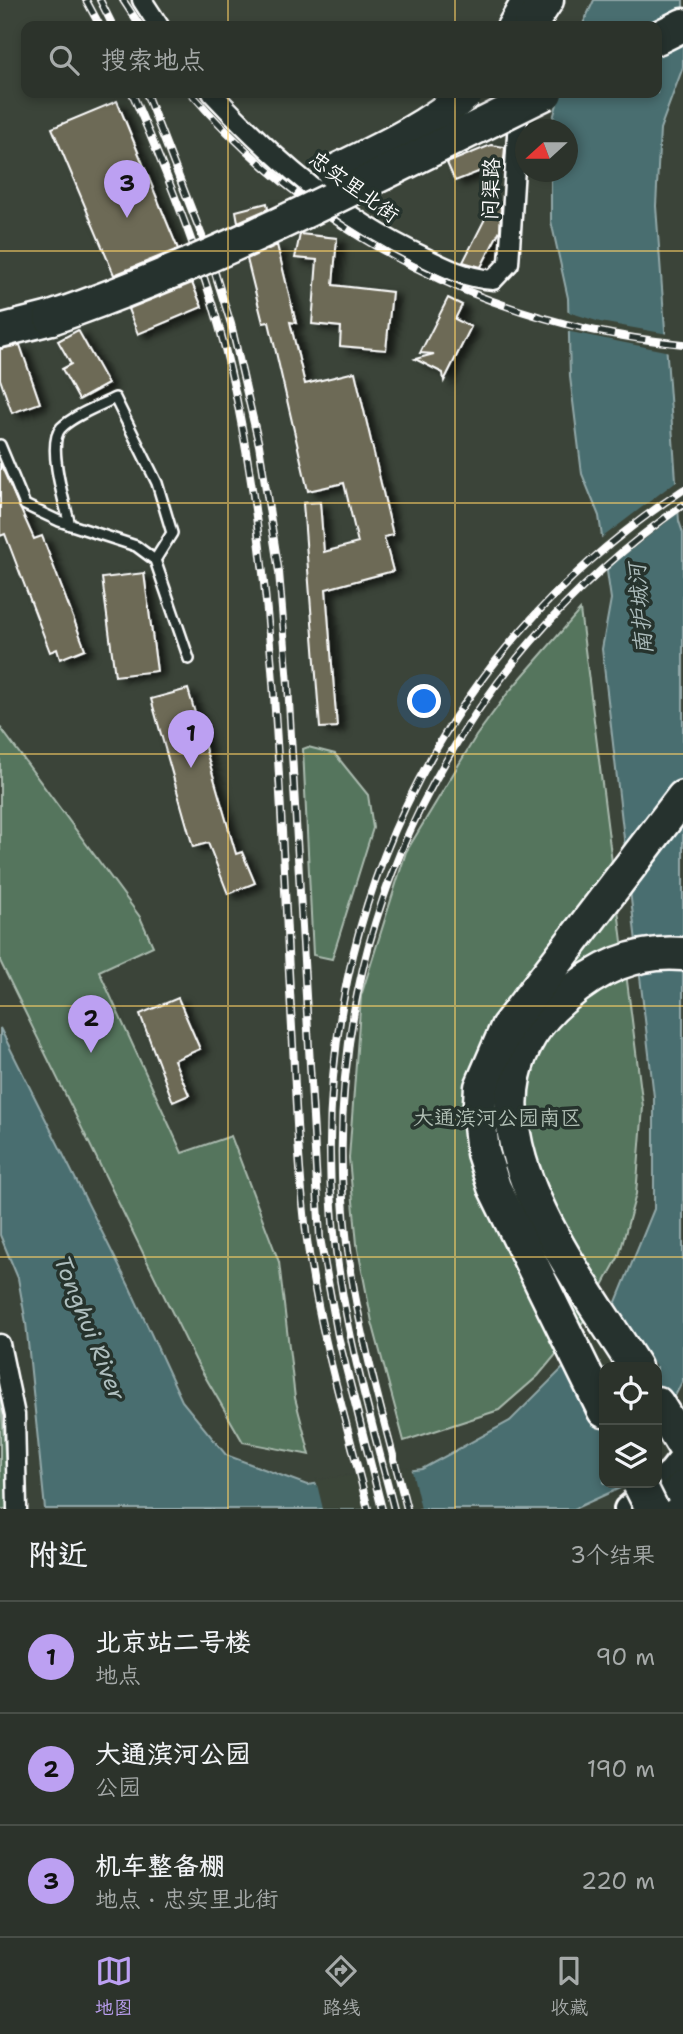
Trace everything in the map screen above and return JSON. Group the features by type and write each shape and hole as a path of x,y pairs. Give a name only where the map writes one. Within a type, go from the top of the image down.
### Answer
{"highway":[{"path":"532,21 547,0"},
{"path":"662,36 683,25"},
{"path":"0,314 100,284 142,265 390,145 461,98"},
{"path":"0,331 105,300 388,171 536,98"},
{"path":"599,1401 494,1187 483,1153 479,1116 481,1087 507,1027 683,797"},
{"path":"632,1362 533,1198 520,1167 512,1130 512,1100 517,1065 533,1032 556,1004 604,968 632,957 664,952 683,954"},
{"path":"662,1411 683,1446"},
{"path":"661,1509 683,1487"},
{"path":"642,1488 652,1509"}],"street":[{"path":"142,0 156,21"},
{"path":"509,21 521,0"},
{"path":"529,21 530,0"},
{"name":"忠实里北街","path":"217,98 262,146 353,219 387,240 470,278 493,280"},
{"name":"问渠路","path":"493,280 509,263 520,98"},
{"path":"0,1346 15,1415 18,1509"},
{"path":"627,1509 671,1472 683,1457"}],"lane":[{"path":"70,525 57,473 57,434 63,426 115,398 157,483 172,533 155,560"},
{"path":"0,445 25,505 70,525 136,546 155,560 189,659"}],"green space":[{"name":"大通滨河公园南区","path":"580,610 643,1107 636,1194 619,1256 583,1322 538,1376 499,1410 404,1441 372,1322 357,1244 349,1158 361,996 406,852 476,736 507,694"},
{"path":"0,727 140,917 153,946 99,971 182,1153 231,1136 279,1262 295,1398 310,1455 243,1442 196,1361 0,961"},
{"path":"308,747 335,754 368,795 373,828 332,959 313,955 303,749"},
{"path":"0,1393 1,1397 9,1509 0,1509"}],"water":[{"path":"594,0 683,0 683,67 660,129 656,206 679,521 683,533 683,1380 662,1422 662,1362 599,1362 599,1488 620,1488 574,1509 45,1509 26,1323 18,1278 0,1235 0,1028 129,1286 182,1401 226,1455 307,1485 422,1469 510,1421 607,1324 654,1209 654,1097 602,649 611,599 599,516 582,474 570,377 568,298 551,221 551,182 578,182 578,119 553,119 559,98 662,98 662,21 584,21"}],"pier":[{"path":"565,311 600,322 668,334 670,352 566,331"},
{"path":"679,479 681,511 604,571 599,540"},
{"path":"613,1299 653,1362 599,1362 599,1421 567,1359 604,1322"},
{"path":"411,1467 421,1509 323,1509 316,1480"}],"building":[{"path":"117,101 178,249 114,275 52,128"},
{"path":"491,145 505,147 503,169 491,167 455,181 447,163"},
{"path":"267,203 268,209 238,222 236,211"},
{"path":"493,203 501,207 500,230 481,267 463,262"},
{"path":"300,234 337,238 333,285 392,292 386,350 340,346 341,327 312,324 317,260 295,258"},
{"path":"277,245 296,323 290,322 305,384 355,372 393,535 384,537 393,571 326,589 337,727 320,728 303,503 320,502 324,552 358,543 344,483 308,491 269,322 263,323 247,259"},
{"path":"192,283 202,307 138,334 128,309"},
{"path":"448,298 462,305 455,319 471,327 444,381 443,373 415,359 434,354 420,353"},
{"path":"78,330 108,384 79,400 62,369 71,364 58,341"},
{"path":"20,345 40,403 12,413 0,379 0,349"},
{"path":"0,463 34,539 42,536 85,649 60,659 57,649 50,652 5,534 0,536"},
{"path":"144,573 157,671 115,676 102,578"},
{"path":"188,689 236,854 242,852 255,883 228,894 208,843 193,847 151,699"},
{"path":"178,998 200,1049 174,1060 189,1095 173,1102 140,1014"}],"railway":[{"path":"86,0 97,21"},
{"path":"100,0 110,21"},
{"path":"123,0 137,21"},
{"path":"134,98 179,206 218,322 237,401 251,481 262,561 276,722 304,1216 326,1342 368,1509"},
{"path":"148,98 209,254 231,324 259,445 279,572 288,684 320,1238 338,1336 382,1509"},
{"path":"196,98 240,144 294,191 351,231 413,266 477,295 544,318 613,334 683,344"},
{"path":"394,1509 349,1331 333,1222 331,1113 342,1006 367,904 406,806 457,715 520,632 596,556 683,490"},
{"path":"407,1509 359,1316 346,1238 343,1199 344,1095 357,995 383,898 421,807 471,721 531,642 602,570 683,505"}],"place":[{"name":"机车整备棚","path":"127,218"},
{"name":"北京站二号楼","path":"191,768"},
{"name":"大通滨河公园","path":"91,1053"}],"water label":[{"name":"南护城河","path":"640,609"},
{"name":"Tonghui River","path":"90,1328"}]}
